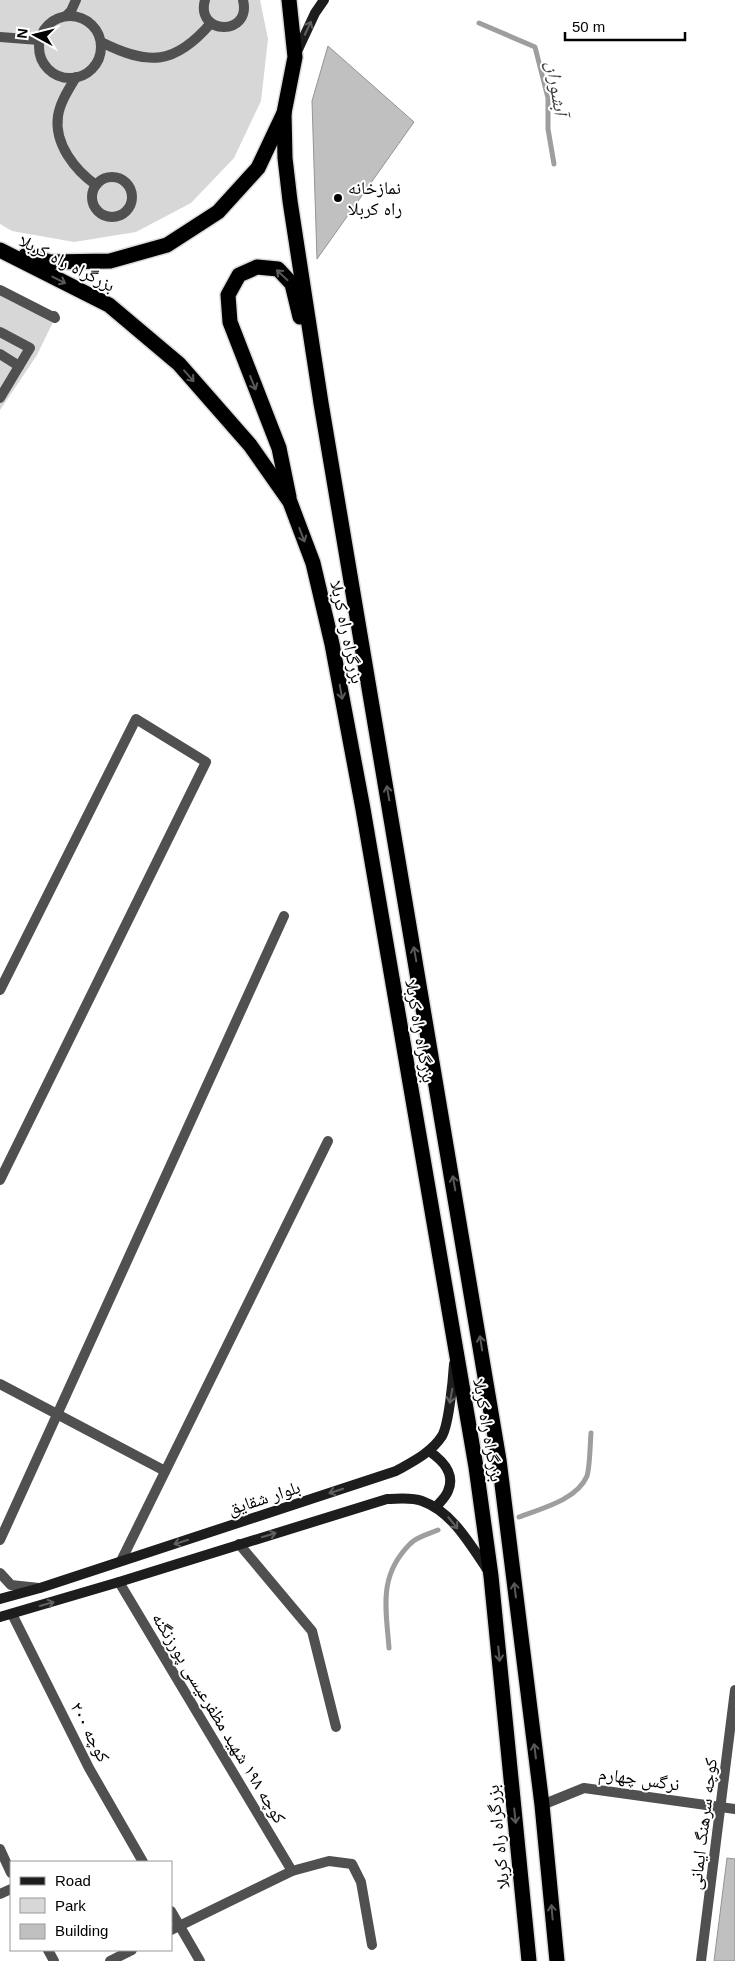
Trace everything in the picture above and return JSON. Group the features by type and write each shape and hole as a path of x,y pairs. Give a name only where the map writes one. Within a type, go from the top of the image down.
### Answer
{"highway":[{"path":"0,249 50,262 110,261 167,245 218,212 258,168 284,113 295,57 289,0"},
{"name":"بزرگراه راه کربلا","path":"284,113 285,158 290,201 321,403 494,1423 542,1805 557,1961"},
{"name":"بزرگراه راه کربلا","path":"0,249 109,305 179,364 250,445 290,502 313,563 332,644 365,819 476,1467 492,1576 529,1961"},
{"path":"290,502 279,448 230,322 228,295 239,275 257,267 278,269 292,284 321,403"}],"main road":[{"path":"295,57 324,0"},
{"name":"بلوار شقایق","path":"0,1599 40,1588 396,1471 429,1451 443,1435 452,1393 455,1348"},
{"path":"429,1451 443,1461 450,1475 448,1490 436,1507"},
{"name":"بلوار شقایق","path":"0,1617 386,1499 404,1498 420,1500 436,1507 447,1516 492,1576"}],"street":[{"path":"66,16 71,11 76,0"},
{"path":"205,0 204,12 211,23 223,28 236,23 243,12 243,0"},
{"path":"74,15 85,19 98,33 101,42 97,62 91,69 76,77 63,78 53,74 45,66 40,57 38,46 45,26 54,19 66,16 74,15"},
{"path":"101,42 129,55 151,58 164,57 178,52 211,23"},
{"path":"0,37 39,40"},
{"path":"76,77 64,98 58,116 59,130 62,143 70,160 81,174 96,185"},
{"path":"108,177 121,179 130,188 132,194 130,207 126,212 114,217 101,214 93,204 92,197 96,185 108,177"},
{"path":"0,290 55,318 54,316"},
{"path":"0,347 3,333 30,348 2,392"},
{"path":"0,354 19,366"},
{"path":"0,990 136,719 206,762 0,1180"},
{"path":"0,1540 284,916"},
{"path":"120,1561 328,1142"},
{"path":"0,1384 165,1471"},
{"path":"239,1544 312,1631 336,1727"},
{"path":"0,1573 11,1585 40,1588"},
{"name":"کوچه ۱۹۸ شهید مظفرعیسی پورزنگنه","path":"119,1582 292,1871"},
{"name":"کوچه ۲۰۰","path":"12,1614 89,1768 142,1861"},
{"name":"کوچه سرهنگ ایمانی","path":"701,1961 722,1807 735,1690"},
{"name":"نرگس چهارم","path":"542,1805 584,1788 735,1809"},
{"path":"0,1850 10,1871"},
{"path":"175,1928 292,1871 329,1861 352,1864 361,1882 372,1945"},
{"path":"172,1915 175,1928 200,1961"},
{"path":"110,1961 130,1951"}],"green space":[{"path":"0,0 260,0 268,39 261,101 234,158 191,203 136,232 74,242 12,231 0,224"},
{"path":"0,293 55,318 37,355 0,410"}],"building":[{"name":"نمازخانه راه کربلا","path":"328,46 414,122 317,259 312,101"},
{"path":"727,1858 735,1859 735,1961 714,1961"}],"waterway":[{"name":"آبشوران","path":"479,23 535,47 548,98 548,129 554,164"},
{"name":"آبشوران","path":"519,1517 547,1507 567,1497 582,1484 588,1472 591,1433"},
{"name":"آبشوران","path":"389,1648 386,1593 393,1568 400,1556 413,1542 438,1530"}],"place":[{"name":"نمازخانه راه کربلا","path":"338,198"}]}
